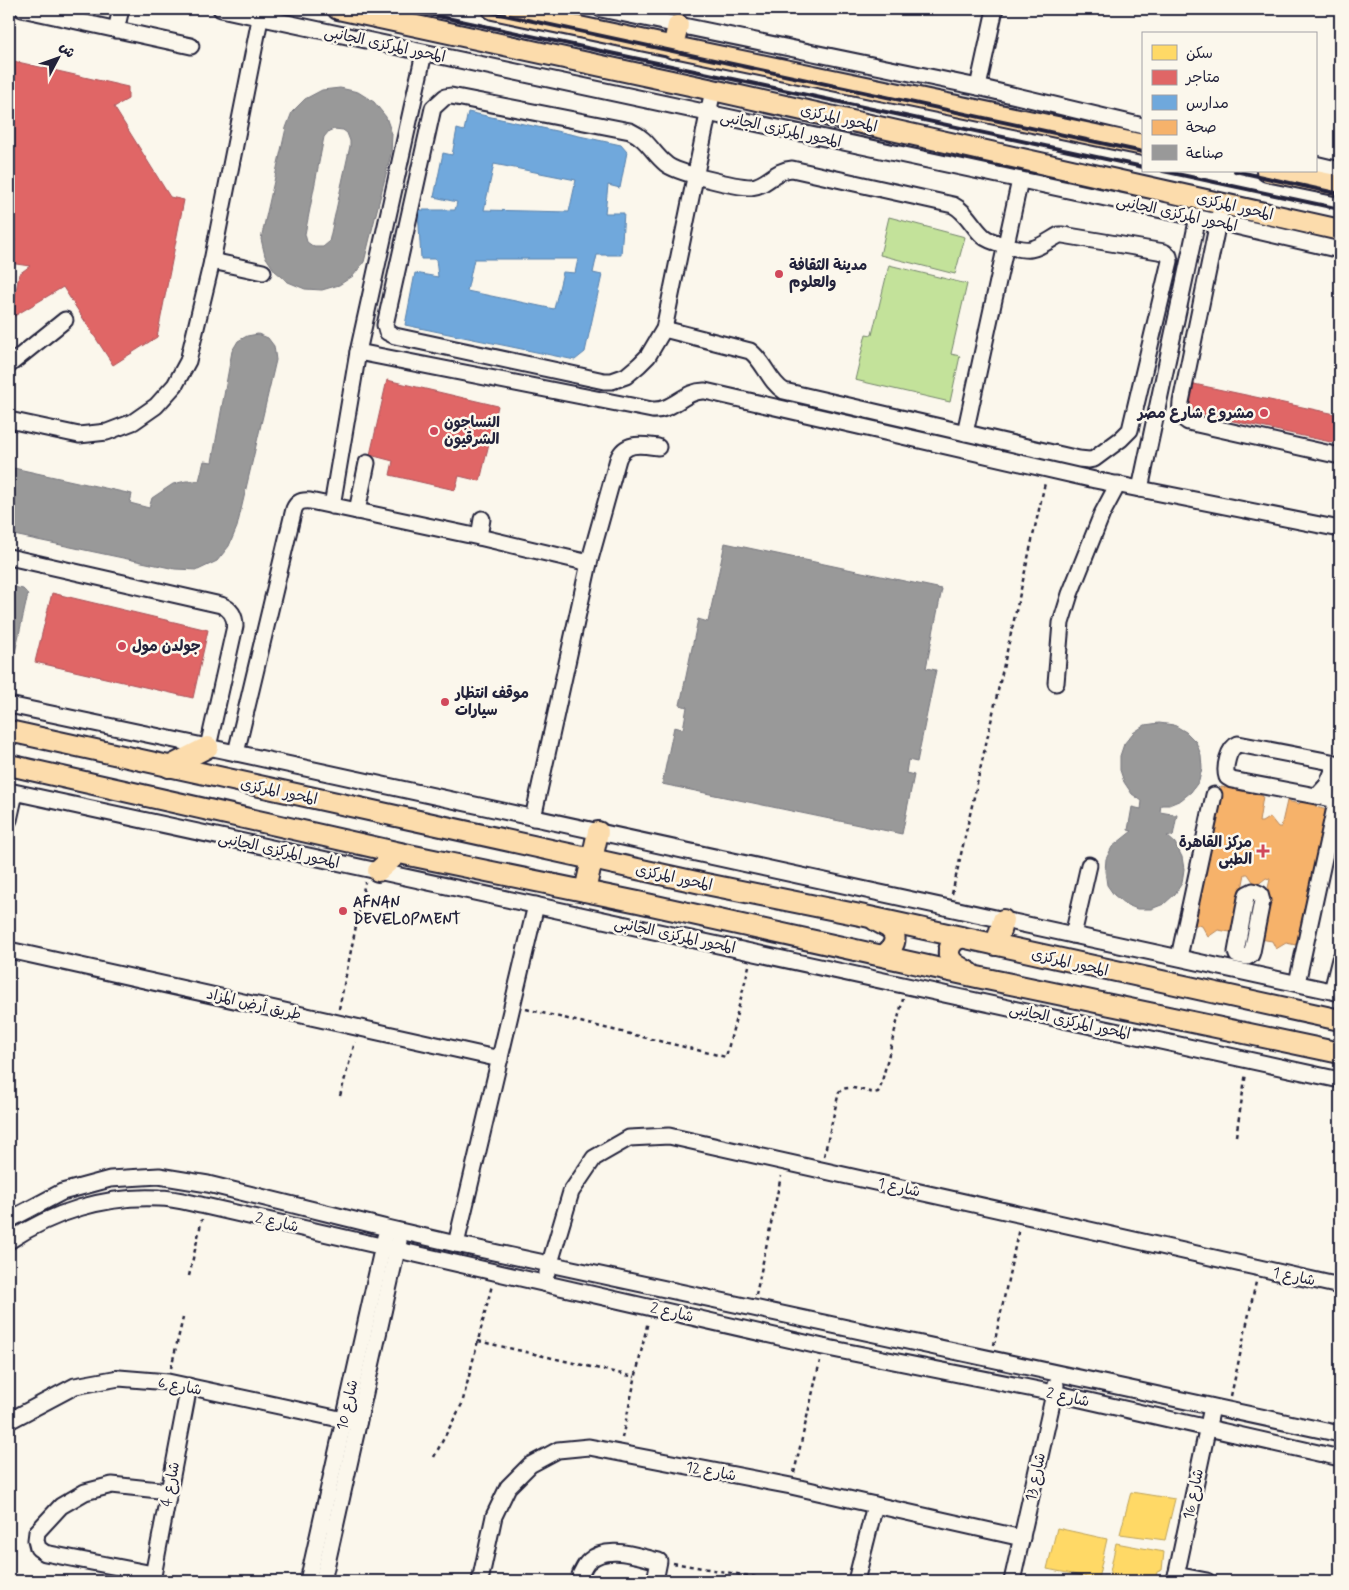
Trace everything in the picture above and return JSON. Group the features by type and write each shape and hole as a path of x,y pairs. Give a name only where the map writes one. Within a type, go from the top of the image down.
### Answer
{"main road":[{"name":"المحور المركزى","path":"338,9 714,90 1220,212 1340,230"},
{"path":"493,9 1142,145"},
{"path":"673,48 678,25"},
{"path":"1273,172 1340,186"},
{"name":"المحور المركزى","path":"9,731 711,885 865,916 960,938 1335,1017"},
{"path":"169,766 208,747"},
{"path":"9,765 398,853 585,891 977,977 1340,1053"},
{"path":"585,891 598,832"},
{"path":"373,870 398,853"},
{"path":"865,916 889,928 894,934 894,946 883,955"},
{"path":"996,945 1003,920"},
{"path":"960,938 952,943 949,950 950,956 953,962 977,977"}],"street":[{"path":"22,9 62,13 116,30 191,46"},
{"path":"116,30 121,9"},
{"name":"المحور المركزى الجانبى","path":"221,9 261,13 424,53 1198,217 1220,212 1340,250"},
{"path":"600,9 978,87 1142,126"},
{"path":"978,87 995,9"},
{"path":"9,420 79,435 107,432 133,422 156,406 175,385 188,361 212,261 261,13"},
{"path":"332,506 358,352 424,53"},
{"path":"664,329 750,351 777,385 784,390 1084,460 1094,459 1130,430 1170,261 1164,252 1063,235 1059,235 1032,249 1022,249 984,237 962,210 949,204 792,169 781,170 763,183 752,186 696,176 683,173 665,164 645,140 630,131 460,97 445,97 433,108 385,325 387,332 395,336 604,381 612,381 626,376 648,356 664,329 696,176 709,113 714,90"},
{"path":"1316,164 1340,170"},
{"path":"965,433 1020,180"},
{"path":"1220,212 1182,394 1180,411 1182,416 1188,422 1340,456"},
{"path":"1140,489 1198,217"},
{"path":"212,261 263,272"},
{"path":"9,365 65,320"},
{"path":"358,352 657,411 667,408 696,392 705,391 1140,489 1340,529"},
{"path":"533,818 589,562 620,455 626,448 632,446 658,447"},
{"path":"357,511 367,464"},
{"path":"1056,683 1061,623 1070,594 1102,514 1118,484"},
{"path":"236,753 294,510 298,503 306,500 589,562"},
{"path":"478,537 482,519"},
{"path":"9,557 221,605 230,610 233,614 235,626 208,747"},
{"path":"9,705 1073,935 1179,957 1241,963 1297,983 1336,992 1340,959"},
{"path":"1297,983 1337,800 1338,774 1336,763 1242,744 1235,745 1232,748 1226,772 1229,779 1337,800"},
{"path":"1317,796 1338,774"},
{"path":"9,820 12,792"},
{"name":"المحور المركزى الجانبى","path":"12,792 1340,1080"},
{"path":"1179,957 1214,796"},
{"path":"1073,935 1089,865"},
{"path":"456,1244 536,905"},
{"path":"1241,963 1250,922"},
{"name":"طريق أرض المزاد","path":"9,950 500,1059"},
{"name":"شارع 1","path":"544,1282 571,1192 594,1158 629,1138 670,1136 1340,1286"},
{"name":"شارع 2","path":"9,1220 62,1192 110,1179 159,1176 208,1184 456,1244 1340,1434"},
{"path":"62,1192 69,1210"},
{"name":"شارع 2","path":"9,1241 25,1230 69,1210 114,1200 160,1198 205,1206 823,1346 1054,1393 1340,1458"},
{"name":"شارع 10","path":"308,1581 350,1422 394,1230"},
{"name":"شارع 13","path":"1012,1581 1058,1374"},
{"name":"شارع 6","path":"9,1421 75,1386 119,1378 168,1382 189,1386 350,1422"},
{"name":"شارع 4","path":"153,1578 189,1386"},
{"name":"شارع 16","path":"1175,1578 1212,1407"},
{"name":"شارع 10","path":"323,1581 350,1422"},
{"name":"شارع 12","path":"480,1581 494,1516 508,1487 530,1465 558,1450 589,1447 791,1486 1022,1538"},
{"path":"153,1578 45,1553 38,1548 36,1532 61,1506 85,1492 112,1485 168,1491"},
{"path":"856,1581 875,1505"},
{"path":"580,1575 588,1561 601,1554 617,1552 659,1561 655,1581"},
{"path":"1175,1578 1207,1581"}],"path":[{"path":"948,908 1049,469"},
{"path":"336,1023 373,870"},
{"path":"512,1006 726,1057 752,952"},
{"path":"822,1170 839,1092 842,1088 848,1087 874,1093 880,1089 906,985"},
{"path":"340,1096 359,1028"},
{"path":"1236,1136 1248,1059"},
{"path":"754,1309 784,1162"},
{"path":"189,1276 205,1206"},
{"path":"991,1359 1022,1215"},
{"path":"1228,1410 1259,1268"},
{"path":"434,1457 462,1404 496,1272"},
{"path":"619,1452 652,1308"},
{"path":"168,1382 183,1318"},
{"path":"478,1341 635,1377"},
{"path":"791,1486 823,1346"},
{"path":"659,1561 778,1581"}],"green space":[{"path":"889,217 965,237 955,274 880,255"},
{"path":"889,265 967,284 951,354 960,356 950,402 855,380 866,334 872,335"}],"building: سكن":[{"path":"1131,1492 1175,1499 1165,1540 1120,1534"},
{"path":"1057,1528 1107,1539 1098,1579 1047,1569"},
{"path":"1116,1543 1164,1552 1162,1570 1157,1572 1155,1581 1108,1581"}],"building: متاجر":[{"path":"9,60 128,87 128,99 114,107 170,197 184,200 157,337 113,365 63,287 11,318 19,274 30,266 9,263 15,240 9,228"},
{"name":"النساجون الشرقيون","path":"387,380 498,406 480,481 459,476 455,490 390,475 393,461 370,455"},
{"name":"مشروع شارع مصر","path":"1194,384 1340,415 1340,444 1187,411"},
{"name":"جولدن مول","path":"52,593 208,630 193,698 35,662"}],"building: مدارس":[{"path":"468,112 621,145 627,152 620,188 608,185 605,213 624,213 621,255 597,255 593,273 602,275 585,352 575,360 405,325 415,273 438,277 436,259 421,259 418,210 455,210 457,202 434,197 443,153 452,155 457,129 464,131","holes":["494,164 576,180 569,212 484,210","474,259 578,259 575,273 563,272 554,309 467,291"]}],"building: صحة":[{"name":"مركز القاهرة الطبى","path":"1237,786 1247,789 1250,793 1263,796 1259,822 1270,817 1278,827 1281,827 1287,801 1299,804 1302,801 1314,803 1316,807 1327,810 1296,945 1286,943 1276,949 1272,941 1260,939 1258,934 1270,879 1266,878 1256,886 1248,874 1245,874 1234,928 1230,932 1218,930 1208,937 1202,926 1191,924 1221,787 1232,789"}],"building: صناعة":[{"path":"340,88 358,92 374,102 386,117 392,134 391,154 364,262 353,276 339,285 322,290 305,289 288,282 275,271 265,256 261,239 286,128 292,112 305,99 322,90","holes":["334,129 343,130 347,133 350,146 329,242 323,247 314,247 307,242 305,234 324,137 329,131"]},
{"path":"258,334 268,338 274,346 276,360 237,527 229,546 217,561 198,570 175,569 9,534 9,467 132,494 130,503 149,508 152,498 173,484 199,481 204,461 212,462 232,351 238,341 247,336"},
{"path":"725,543 942,589 926,668 936,670 917,762 908,760 906,773 914,775 902,834 662,784 674,727 683,729 687,707 680,705 698,619 708,622"},
{"path":"9,586 23,589 28,594 14,657 9,656"},
{"path":"1159,723 1174,725 1186,732 1196,742 1201,755 1202,768 1199,781 1191,792 1181,800 1169,805 1161,805 1160,812 1177,815 1173,836 1167,836 1175,843 1182,857 1184,869 1182,883 1175,894 1164,904 1151,909 1137,909 1125,904 1114,895 1107,885 1106,859 1112,847 1132,831 1128,830 1132,807 1141,809 1142,801 1132,794 1124,782 1120,770 1120,756 1124,744 1133,733 1145,725"}],"railway":[{"path":"405,9 1142,167"},
{"path":"476,9 1142,152"},
{"path":"1168,172 1340,209"},
{"path":"1240,172 1340,194"}],"place":[{"name":"مدينة الثقافة والعلوم","path":"779,274"},
{"name":"مشروع شارع مصر","path":"1264,413"},
{"name":"النساجون الشرقيون","path":"434,431"},
{"name":"جولدن مول","path":"122,646"},
{"name":"موقف انتظار سيارات","path":"445,702"},
{"name":"مركز القاهرة الطبى","path":"1263,851"},
{"name":"AFNAN DEVELOPMENT","path":"343,911"}]}
